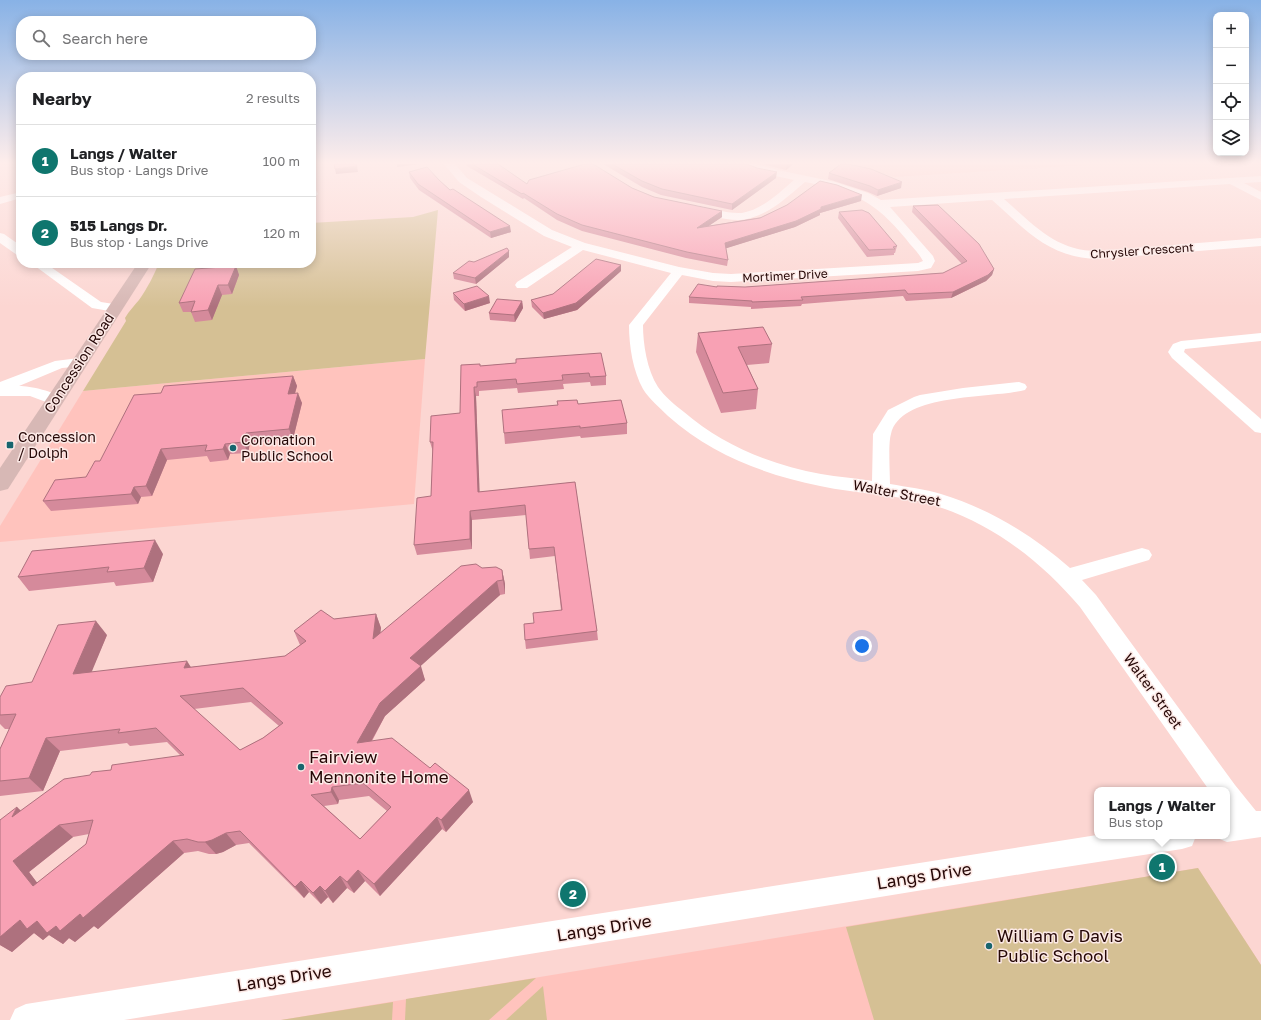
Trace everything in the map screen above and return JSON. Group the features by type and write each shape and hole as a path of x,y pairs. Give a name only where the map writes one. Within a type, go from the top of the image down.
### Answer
{"main road":[{"name":"Concession Road","path":"0,484 141,268"}],"street":[{"name":"Mortimer Drive","path":"512,212 548,233 581,246 679,271 713,277 731,278 851,272 926,265 929,261 927,256 886,212"},
{"path":"717,212 741,216 759,212"},
{"name":"Chrysler Crescent","path":"1013,212 1052,244 1066,251 1077,254 1098,255 1261,242"},
{"path":"0,237 16,248"},
{"path":"522,285 581,246"},
{"path":"44,268 97,305 115,308"},
{"name":"Walter Street","path":"679,271 636,325 636,345 642,372 651,389 668,407 702,435 722,447 756,461 793,474 820,480 881,488 936,499 969,511 1007,531 1037,551 1068,577 1088,601 1222,787"},
{"path":"1261,337 1182,345 1178,347 1176,352 1177,355 1261,428"},
{"path":"0,388 60,364 78,363"},
{"path":"881,488 882,434 894,414 920,400 963,393 1019,387"},
{"path":"0,392 18,390 33,391 54,400"},
{"path":"1068,577 1142,555"},
{"path":"1230,799 1246,827"},
{"name":"Langs Drive","path":"26,1020 1032,858 1162,839"}],"shaded area":[{"path":"438,212 425,359 83,391 126,321 125,318 145,291 157,268 316,268 316,223 413,217"},
{"name":"Coronation Public School","path":"425,359 414,504 0,542 0,526 83,391"},
{"name":"William G Davis Public School","path":"1198,868 1261,965 1261,1020 281,1020"},
{"name":"William G Davis Public School","path":"1198,868 1261,965 1261,1020 874,1020 846,927"},
{"path":"536,978 489,1020 405,1020 406,999"},
{"path":"543,986 547,1020 506,1020"},
{"path":"393,1002 392,1020 281,1020"}],"building":[{"path":"459,212 488,212 510,226 490,232"},
{"path":"553,212 721,212 697,228 760,218 773,212 816,212 796,221 725,243 728,260 687,252 582,225"},
{"path":"839,212 866,212 869,213 897,246 893,247 895,249 869,250"},
{"path":"918,212 945,212 979,244 994,269 988,275 953,292 908,294 905,290 801,297 803,300 752,302 689,297 698,284 717,287 745,287 943,273 967,261"},
{"path":"507,248 509,251 475,278 453,273 469,261 474,262"},
{"path":"596,259 621,265 576,303 543,313 531,300 553,294"},
{"path":"235,268 228,285 218,285 208,310 191,312 195,301 179,303 195,269"},
{"path":"477,286 489,296 464,304 453,293"},
{"path":"497,299 522,301 514,315 489,313"},
{"path":"763,327 772,344 738,347 758,389 723,393 698,333"},
{"path":"601,353 606,376 590,377 589,373 562,375 563,380 517,384 516,379 477,382 477,387 474,387 478,492 575,482 597,631 525,640 524,624 534,623 533,613 562,610 554,547 529,549 525,505 470,511 470,539 414,545 417,498 431,496 433,442 430,442 431,416 460,413 461,365 480,364 480,366 516,363 516,359"},
{"path":"293,376 288,394 298,393 289,429 246,433 243,442 225,444 223,449 205,451 207,445 161,449 146,486 134,487 131,494 43,501 55,480 86,477 95,461 100,461 134,395 161,393 164,386"},
{"path":"577,400 578,404 621,400 627,423 504,433 502,410 558,405 557,401"},
{"path":"155,540 144,568 107,572 109,567 18,577 32,551"},
{"name":"Fairview Mennonite Home","path":"476,564 482,568 496,567 502,570 503,580 497,581 410,658 421,666 380,703 357,743 392,738 430,768 435,763 469,790 441,820 437,817 374,884 358,870 347,882 340,876 325,891 320,886 313,893 301,881 295,887 240,831 226,833 205,842 187,839 173,841 83,918 80,914 60,931 56,926 47,933 37,921 27,929 20,920 0,937 0,820 17,807 12,817 64,779 90,775 92,772 111,770 112,765 184,755 156,728 118,733 120,729 46,738 29,778 0,781 0,749 16,714 0,715 0,697 6,686 32,682 58,625 96,621 73,674 187,661 184,668 285,656 306,641 294,631 321,610 334,619 376,614 373,639 461,566","holes":["243,688 283,723 263,738 240,750 180,696","363,783 391,807 360,839 311,795 331,792 332,787","93,820 86,844 33,886 13,861 59,825"]}],"place":[{"name":"Concession / Dolph","path":"10,445"},
{"name":"Coronation Public School","path":"233,448"},
{"name":"Fairview Mennonite Home","path":"301,767"},
{"name":"Langs / Walter","path":"1162,867"},
{"name":"515 Langs Dr.","path":"573,894"},
{"name":"William G Davis Public School","path":"989,946"}]}
